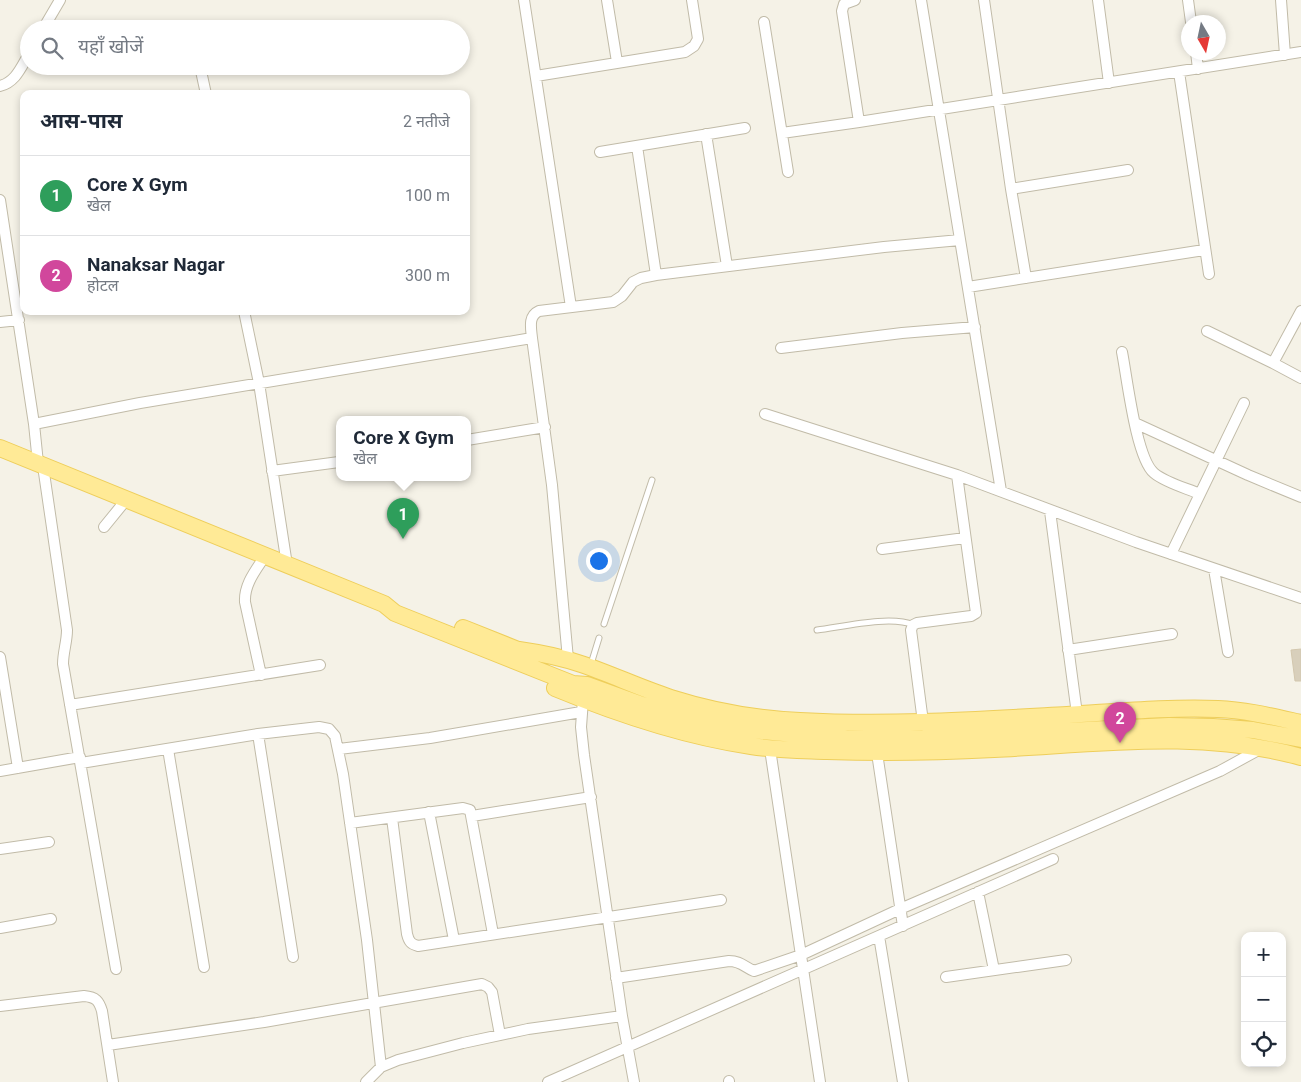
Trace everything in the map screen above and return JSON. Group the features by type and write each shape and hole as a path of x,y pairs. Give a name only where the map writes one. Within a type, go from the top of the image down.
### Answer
{"main road":[{"path":"0,448 384,604 400,604 440,625 517,656 577,675 584,699"},
{"path":"517,656 543,653 590,667 704,708 798,721 856,723 923,722 1162,709 1220,709 1301,722"},
{"path":"584,699 642,705 686,718 741,729 847,739 923,738 1169,726 1253,730 1301,739"},
{"path":"584,699 638,720 690,735 770,749 877,753 943,752 1176,740 1224,743 1301,756"}],"street":[{"path":"49,20 60,0"},
{"path":"524,0 571,306"},
{"path":"607,0 617,62"},
{"path":"536,76 685,52 694,46 698,39 692,0"},
{"path":"855,0 844,4 842,11 860,122"},
{"path":"921,0 1002,491"},
{"path":"984,0 1011,189 1026,278"},
{"path":"1098,0 1109,83"},
{"path":"1188,0 1190,15"},
{"path":"1281,0 1285,55"},
{"path":"764,22 788,172"},
{"path":"782,133 1301,52"},
{"path":"1197,60 1198,69"},
{"path":"0,86 15,78 20,69"},
{"path":"1179,72 1209,274"},
{"path":"203,75 205,90"},
{"path":"600,152 745,128"},
{"path":"706,134 727,266"},
{"path":"637,146 656,275"},
{"path":"1011,189 1128,170"},
{"path":"0,200 4,247 19,320 67,630 67,640 63,655 70,705 116,969"},
{"path":"568,660 552,485 532,338 531,318 534,314 539,311 571,306 613,302 622,296 632,282 656,275 884,247 960,240"},
{"path":"968,287 1204,250"},
{"path":"1273,363 1301,310"},
{"path":"245,315 259,383 287,565"},
{"path":"0,322 19,320"},
{"path":"782,348 902,333 975,327"},
{"path":"1207,331 1301,378"},
{"path":"34,424 140,403 532,338"},
{"path":"1122,352 1135,423 1146,463 1154,473 1200,494"},
{"path":"1171,554 1244,403"},
{"path":"765,414 957,475 1050,511 1301,598"},
{"path":"1135,423 1301,497"},
{"path":"471,439 545,427"},
{"path":"272,471 336,462"},
{"path":"923,722 911,630 913,625 971,616 976,613 957,475"},
{"path":"104,528 126,500"},
{"path":"1050,511 1077,714"},
{"path":"882,549 965,538"},
{"path":"261,675 244,593 265,556"},
{"path":"1214,569 1228,652"},
{"path":"1068,650 1172,634"},
{"path":"0,656 18,768"},
{"path":"70,705 320,665"},
{"path":"339,749 420,740 584,699 584,755 616,978 634,1082"},
{"path":"0,771 258,734 319,727 329,729 335,736 339,749 366,940 381,1067"},
{"path":"258,734 293,957"},
{"path":"168,748 204,967"},
{"path":"616,978 729,961 737,961 754,971 801,956 900,909 1220,771 1262,748"},
{"path":"770,749 820,1082"},
{"path":"877,753 903,926"},
{"path":"472,816 591,797"},
{"path":"350,823 429,812 467,808 470,810 493,934"},
{"path":"429,812 454,940"},
{"path":"392,818 409,941 418,946 721,900"},
{"path":"0,849 49,842"},
{"path":"1036,850 1042,864"},
{"path":"548,1082 628,1045 1053,859"},
{"path":"978,892 994,970"},
{"path":"0,928 51,920"},
{"path":"879,936 903,1082"},
{"path":"946,976 1066,960"},
{"path":"108,1045 373,1004 482,984 492,992 500,1035"},
{"path":"0,1006 84,996 93,997 99,1001 113,1082"},
{"path":"366,1082 381,1067 398,1060 500,1035 622,1016"}],"lane":[{"path":"604,624 652,480"},
{"path":"817,630 889,621 906,622 913,625"},
{"path":"590,667 599,638"}],"building":[{"path":"1301,649 1301,681 1295,681 1291,650"}],"place":[{"name":"Core X Gym","path":"403,539"},
{"name":"Nanaksar Nagar","path":"1120,743"}]}
